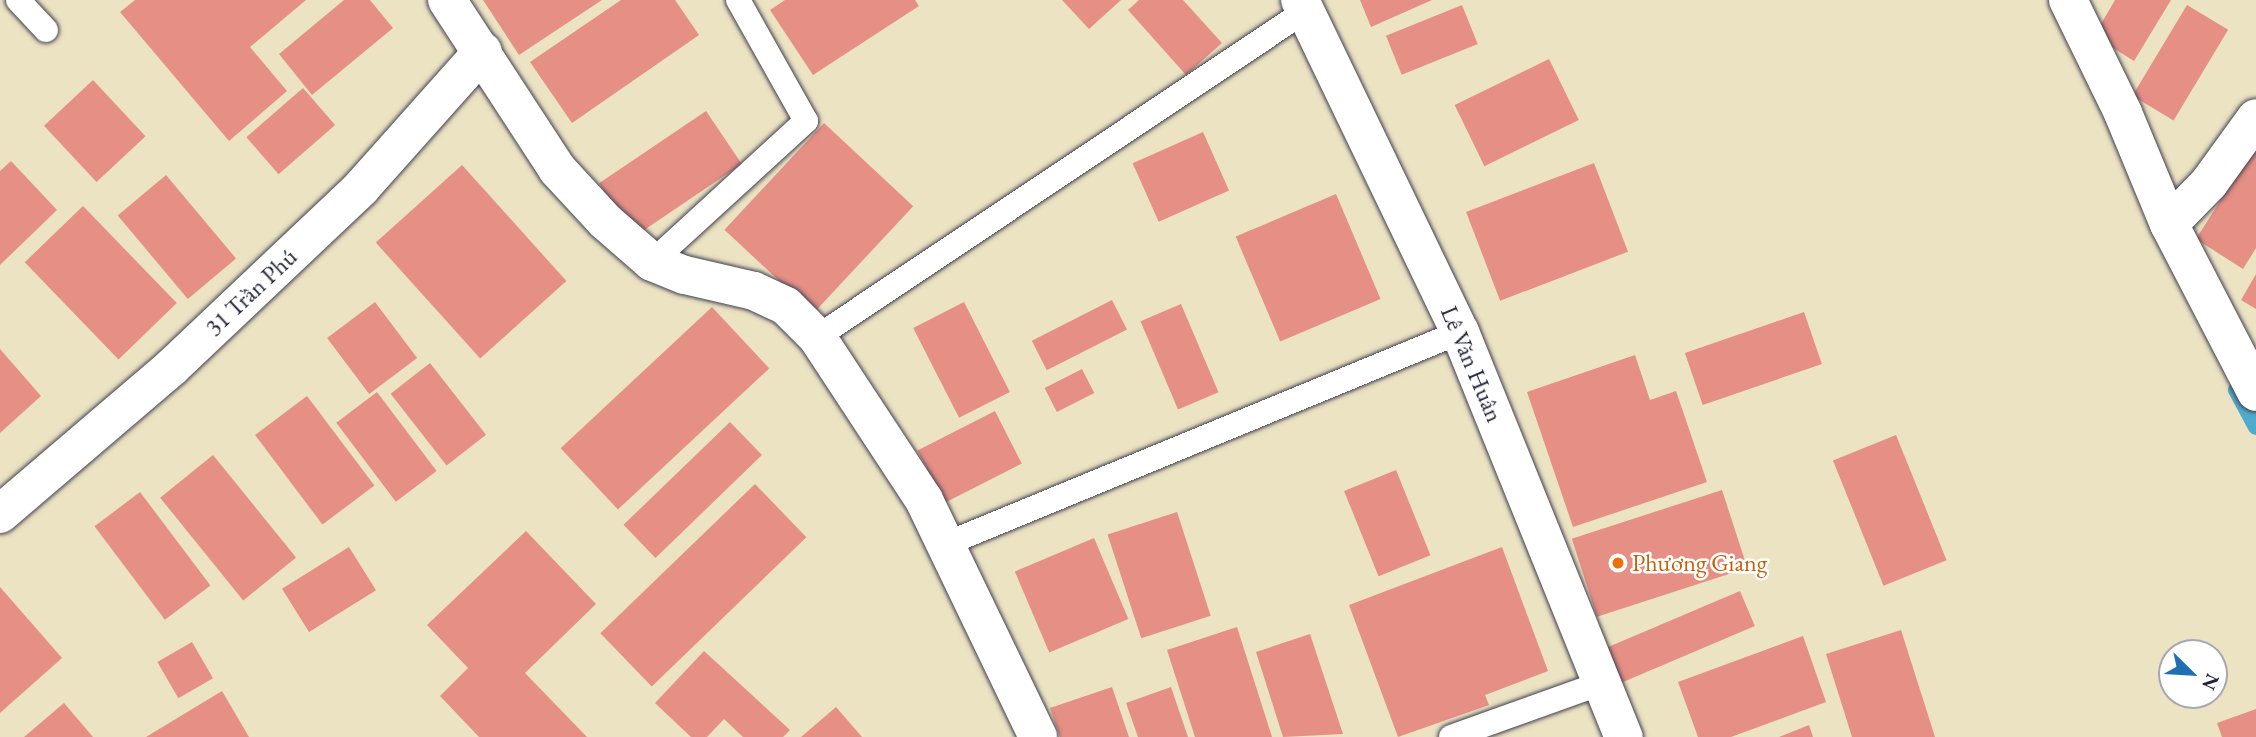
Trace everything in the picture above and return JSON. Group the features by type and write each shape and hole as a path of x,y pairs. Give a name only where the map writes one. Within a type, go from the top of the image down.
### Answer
{"street":[{"path":"447,0 483,51 556,169 605,221 652,262 685,275 754,290 786,306 817,337 924,500 1038,737"},
{"path":"2068,0 2123,113 2169,224 2256,393"},
{"name":"Lê Văn Huân","path":"1303,6 1460,332 1624,737"},
{"name":"31 Trần Phú","path":"0,514 172,368 361,188 483,51"},
{"path":"2169,224 2209,183 2256,118"}],"lane":[{"path":"18,0 46,30"},
{"path":"652,262 806,121 738,0"},
{"path":"817,337 1303,6"},
{"path":"946,544 1460,332"},
{"path":"1451,737 1602,683"}],"building":[{"path":"135,0 306,0 250,47 287,91 229,141 120,12"},
{"path":"344,0 370,0 393,28 312,95 279,54"},
{"path":"483,0 602,0 519,55"},
{"path":"621,0 675,0 699,35 572,123 530,62"},
{"path":"785,0 915,0 919,6 813,75 770,10"},
{"path":"1062,0 1121,0 1089,29"},
{"path":"1139,0 1183,0 1222,43 1186,75 1128,10"},
{"path":"1360,0 1432,0 1371,27"},
{"path":"2115,0 2171,0 2134,61 2094,36"},
{"path":"1462,5 1478,44 1402,75 1386,36"},
{"path":"2187,5 2228,30 2174,121 2132,96"},
{"path":"1549,59 1579,120 1484,166 1455,105"},
{"path":"93,80 146,136 97,182 44,126"},
{"path":"303,88 335,125 279,174 246,137"},
{"path":"706,111 742,164 635,236 599,183"},
{"path":"824,123 913,206 814,313 724,230"},
{"path":"1203,132 1229,190 1159,222 1133,163"},
{"path":"2256,144 2256,248 2243,269 2196,239"},
{"path":"11,161 57,210 0,265 0,171"},
{"path":"1594,163 1628,252 1500,301 1466,212"},
{"path":"462,165 566,281 480,359 376,243"},
{"path":"166,175 236,258 188,299 118,215"},
{"path":"1336,194 1381,299 1280,342 1236,237"},
{"path":"83,206 177,303 119,359 25,262"},
{"path":"2256,274 2256,309 2241,300"},
{"path":"1112,300 1127,329 1047,370 1032,341"},
{"path":"375,302 417,358 369,394 327,338"},
{"path":"964,302 1010,392 959,418 913,328"},
{"path":"1181,304 1219,392 1178,410 1140,321"},
{"path":"712,307 769,368 618,510 561,448"},
{"path":"1804,312 1822,364 1703,405 1685,353"},
{"path":"0,349 41,396 0,433"},
{"path":"1635,355 1650,400 1676,391 1707,482 1573,527 1527,392"},
{"path":"430,363 486,435 447,465 391,394"},
{"path":"1082,369 1094,393 1057,412 1045,388"},
{"path":"377,392 437,471 396,502 336,423"},
{"path":"307,396 374,485 322,525 255,435"},
{"path":"995,411 1022,464 944,503 917,450"},
{"path":"730,422 762,455 655,558 624,525"},
{"path":"1896,435 1947,560 1884,586 1833,460"},
{"path":"213,455 296,558 243,600 160,498"},
{"path":"1396,470 1430,555 1379,576 1344,491"},
{"path":"755,484 806,537 652,687 600,633"},
{"path":"1722,490 1747,568 1597,617 1572,539"},
{"path":"140,492 210,585 165,620 94,526"},
{"path":"1177,512 1211,616 1141,638 1108,535"},
{"path":"526,531 596,604 525,673 587,737 479,737 440,696 468,668 427,625"},
{"path":"1094,538 1128,619 1049,653 1015,572"},
{"path":"349,547 376,590 309,632 282,589"},
{"path":"1502,547 1548,671 1485,695 1489,705 1398,737 1349,605"},
{"path":"0,587 62,658 0,713"},
{"path":"1740,591 1755,626 1620,683 1605,648"},
{"path":"1237,627 1272,737 1195,737 1167,650"},
{"path":"1901,630 1935,737 1852,737 1826,654"},
{"path":"1310,634 1343,734 1283,737 1256,652"},
{"path":"1803,636 1826,702 1731,737 1698,737 1678,682"},
{"path":"192,642 213,678 178,698 157,662"},
{"path":"704,651 790,730 783,737 743,737 724,719 707,737 691,737 655,703"},
{"path":"1112,687 1129,737 1060,737 1050,708"},
{"path":"1171,687 1188,737 1138,737 1126,703"},
{"path":"222,691 249,737 146,737"},
{"path":"64,703 93,737 24,737"},
{"path":"836,707 862,737 801,737"},
{"path":"2256,709 2256,737 2222,737 2217,723"},
{"path":"1809,725 1813,737 1779,737"}],"waterway":[{"path":"2236,390 2256,427"}],"place":[{"name":"Phương Giang","path":"1618,563"}]}
